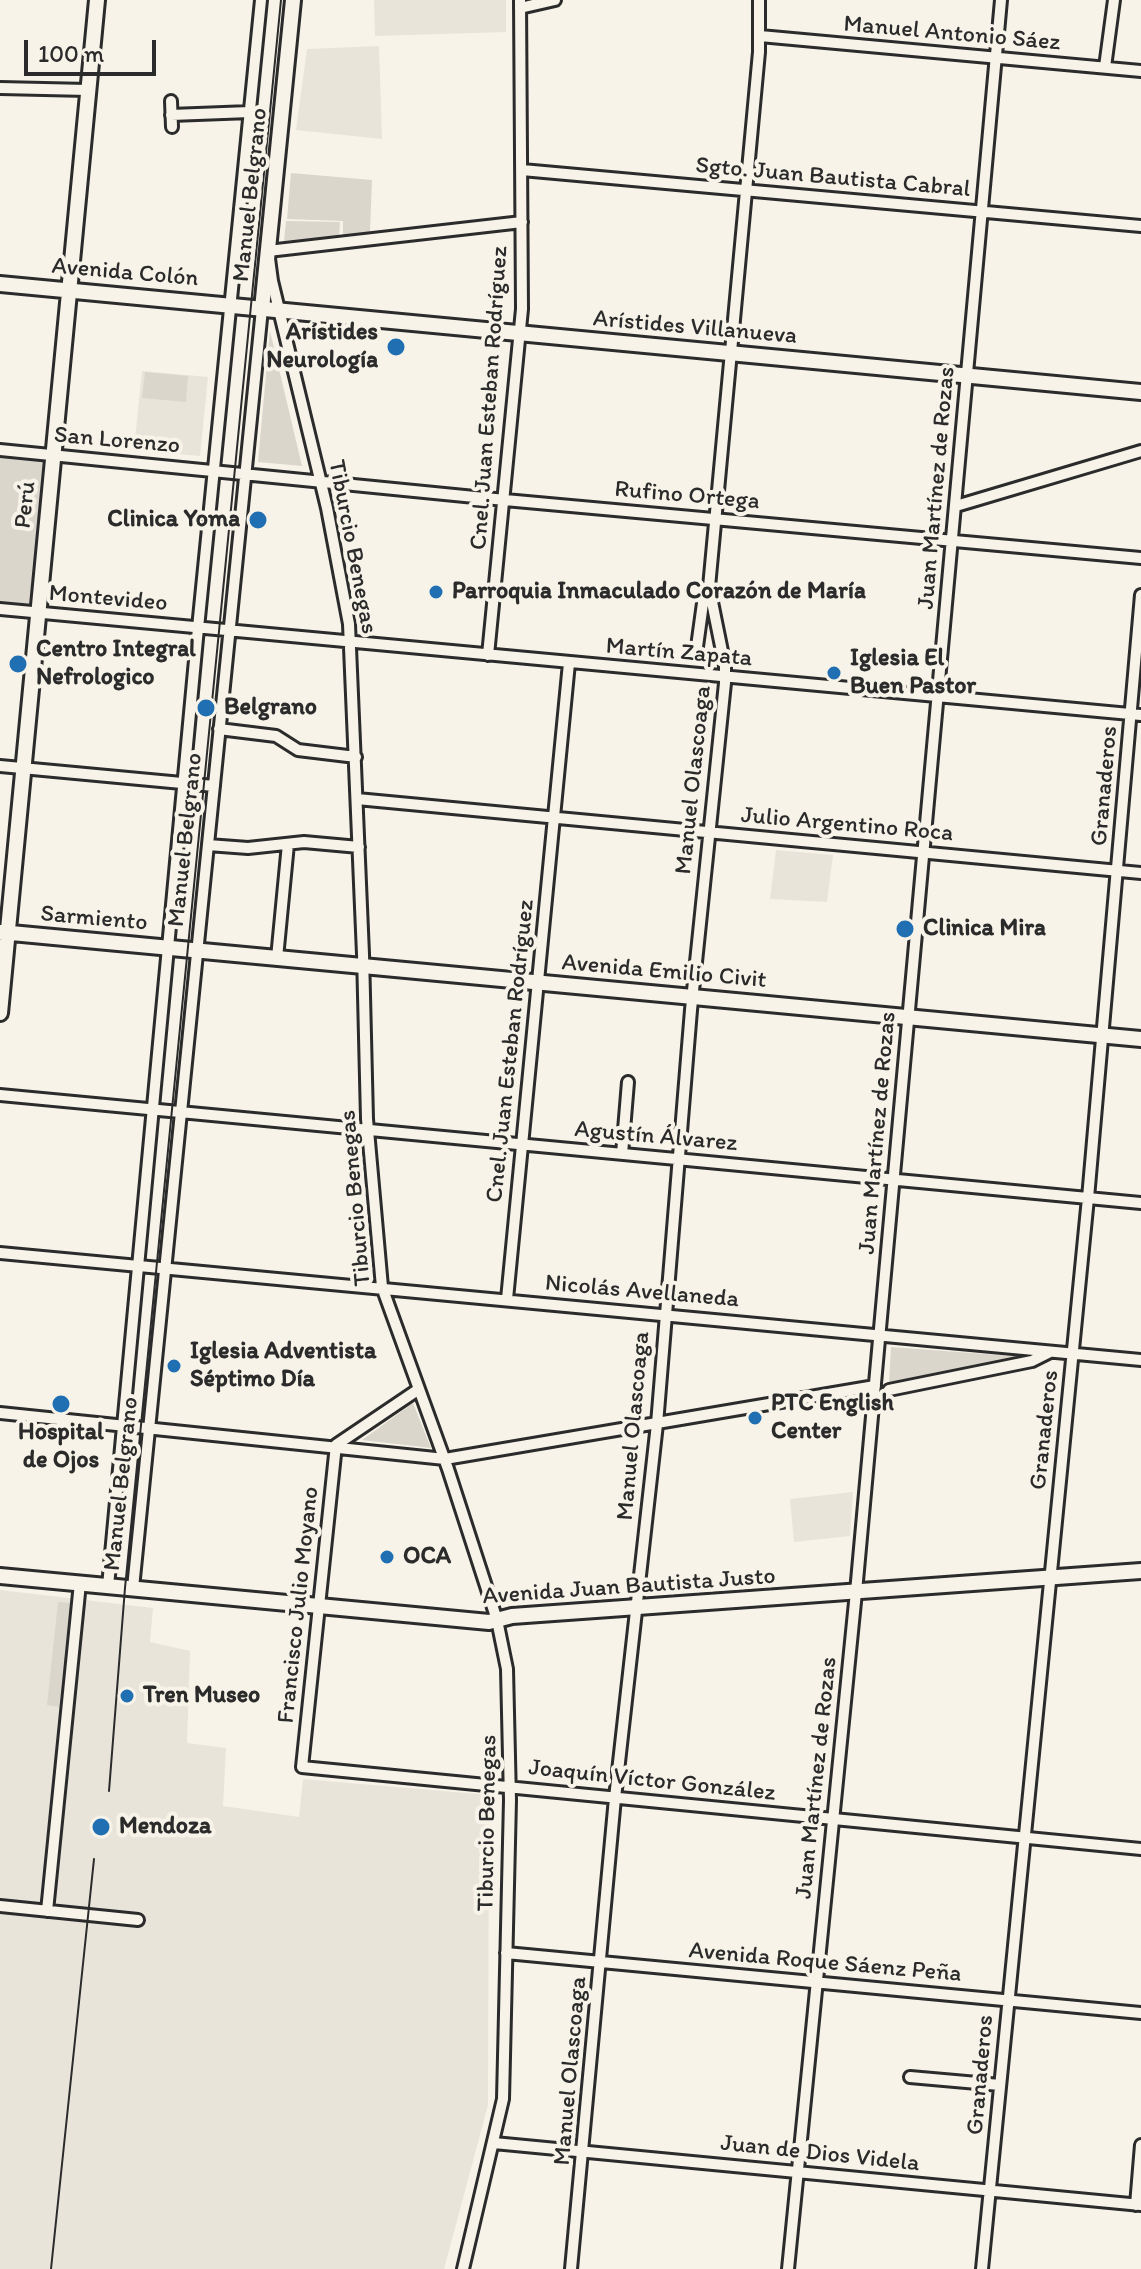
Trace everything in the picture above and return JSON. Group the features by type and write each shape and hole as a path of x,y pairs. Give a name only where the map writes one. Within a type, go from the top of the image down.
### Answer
{"main road":[{"name":"Perú","path":"0,1013 4,932 23,768 97,0"},
{"name":"Manuel Belgrano","path":"262,309 293,0"},
{"name":"Avenida Colón","path":"0,284 238,306"},
{"name":"Arístides Villanueva","path":"238,306 1141,392"},
{"name":"Sarmiento","path":"4,932 183,949"},
{"name":"Avenida Emilio Civit","path":"183,949 1141,1039"},
{"name":"Avenida Juan Bautista Justo","path":"0,1576 483,1622 512,1616 1141,1571"}],"street":[{"name":"Manuel Belgrano","path":"121,1587 151,1427 181,1112 184,783 214,470 238,306 250,112 261,0"},
{"path":"520,4 555,0"},
{"name":"Manuel Olascoaga","path":"696,654 703,603 709,587 716,518 760,36 759,0"},
{"name":"Juan Martínez de Rozas","path":"788,2269 856,1592 1001,0"},
{"path":"1105,67 1114,0"},
{"name":"Cnel. Juan Esteban Rodríguez","path":"488,655 520,333 520,4"},
{"name":"Manuel Antonio Sáez","path":"760,36 1141,71"},
{"path":"0,88 88,90"},
{"path":"171,101 172,127"},
{"path":"171,115 250,112"},
{"name":"Sgto. Juan Bautista Cabral","path":"522,170 1141,226"},
{"path":"268,251 522,222"},
{"name":"Tiburcio Benegas","path":"268,251 270,274 321,482 351,642 368,1130 382,1287 445,1459 497,1620 508,1679 510,1788 503,2099 463,2269"},
{"name":"Manuel Belgrano","path":"121,1587 124,1424 153,1110 183,949 208,845 262,309"},
{"name":"San Lorenzo","path":"0,450 230,472"},
{"path":"956,506 1141,451"},
{"name":"Rufino Ortega","path":"230,472 1141,558"},
{"name":"Manuel Olascoaga","path":"571,2269 615,1798 657,1424 692,997 725,677 709,587"},
{"name":"Granaderos","path":"982,2269 1073,1354 1101,1035 1136,715 1141,595"},
{"name":"Montevideo","path":"0,609 213,630"},
{"name":"Martín Zapata","path":"213,630 1136,715"},
{"name":"Cnel. Juan Esteban Rodríguez","path":"507,1299 569,663"},
{"path":"219,729 276,736 298,750 356,757"},
{"path":"0,766 214,786"},
{"name":"Julio Argentino Roca","path":"357,799 1141,873"},
{"path":"208,845 248,848 304,842 359,847"},
{"path":"277,958 288,844"},
{"path":"622,1154 628,1082"},
{"name":"Agustín Álvarez","path":"0,1095 1141,1203"},
{"name":"Nicolás Avellaneda","path":"0,1253 1141,1360"},
{"path":"1030,1349 1036,1355 1030,1362"},
{"path":"889,1390 1030,1362 1052,1352"},
{"path":"0,1413 445,1459 875,1386"},
{"path":"336,1448 339,1442 419,1389"},
{"name":"Francisco Julio Moyano","path":"302,1767 336,1448"},
{"path":"47,1911 80,1583"},
{"name":"Joaquín Víctor González","path":"302,1767 1141,1849"},
{"path":"0,1906 138,1920"},
{"name":"Avenida Roque Sáenz Peña","path":"506,1953 1141,2013"},
{"path":"910,2077 1000,2085"},
{"name":"Juan de Dios Videla","path":"494,2143 1138,2205"},
{"path":"1138,2205 1141,2145"}],"shaded area":[{"path":"374,0 506,0 506,32 375,36"},
{"path":"379,46 382,139 296,130 307,49"},
{"path":"291,173 372,180 370,233 343,235 343,221 287,219"},
{"path":"286,221 340,222 339,236 284,241"},
{"path":"270,331 302,466 258,462"},
{"path":"142,371 208,377 200,456 134,450"},
{"path":"145,372 188,376 186,402 142,398"},
{"path":"0,455 50,460 36,605 0,601"},
{"path":"776,850 833,855 827,902 770,899"},
{"path":"891,1347 1026,1357 889,1383"},
{"path":"413,1403 431,1448 362,1440"},
{"path":"853,1492 850,1536 794,1542 790,1499"},
{"path":"0,1590 153,1608 150,1642 190,1651 187,1743 226,1748 223,1806 299,1817 303,1779 489,1795 488,2105 444,2269 0,2269"},
{"path":"58,1602 70,1603 59,1707 47,1705"}],"tram line":[{"path":"109,1791 125,1588 281,0"},
{"path":"51,2269 94,1859"}],"place":[{"name":"Arístides Neurología","path":"396,347"},
{"name":"Clinica Yoma","path":"258,520"},
{"name":"Parroquia Inmaculado Corazón de María","path":"436,592"},
{"name":"Centro Integral Nefrologico","path":"18,664"},
{"name":"Iglesia El Buen Pastor","path":"834,673"},
{"name":"Belgrano","path":"206,708"},
{"name":"Clinica Mira","path":"905,929"},
{"name":"Iglesia Adventista Séptimo Día","path":"174,1366"},
{"name":"Hospital de Ojos","path":"61,1404"},
{"name":"PTC English Center","path":"755,1418"},
{"name":"OCA","path":"387,1557"},
{"name":"Tren Museo","path":"127,1696"},
{"name":"Mendoza","path":"101,1827"}]}
